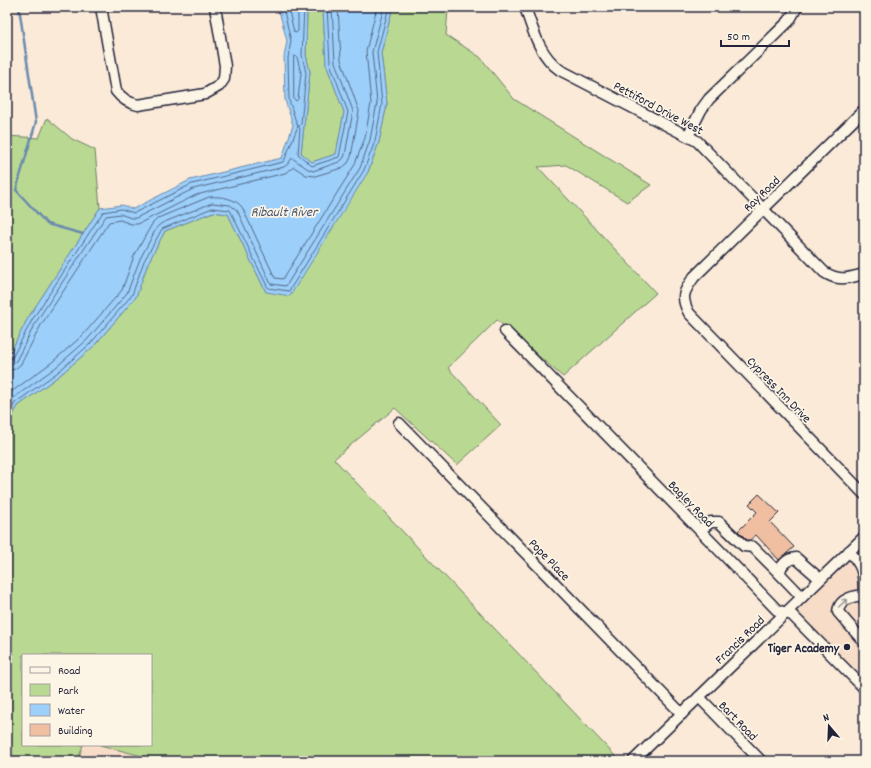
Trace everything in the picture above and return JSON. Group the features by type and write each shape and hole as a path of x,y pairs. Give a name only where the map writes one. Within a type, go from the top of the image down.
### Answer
{"street":[{"path":"101,7 116,91 121,98 129,103 138,105 205,94 219,86 224,79 225,66 215,7"},
{"name":"Pettiford Drive West","path":"525,7 539,45 550,63 560,70 698,141 824,272 830,276 838,278 846,278 864,274"},
{"path":"688,136 701,110 709,99 788,21 797,7"},
{"name":"Ray Road","path":"683,298 684,291 694,277 864,110"},
{"name":"Cypress Inn Drive","path":"683,298 688,313 864,494"},
{"name":"Bagley Road","path":"505,331 700,530 776,610 792,615 864,688"},
{"name":"Pope Place","path":"398,423 682,714"},
{"path":"700,530 711,522 719,522 744,546 753,547 802,596"},
{"name":"Francis Road","path":"633,761 864,537"},
{"path":"849,551 863,570 864,599"},
{"path":"780,574 783,564 796,558 820,579"},
{"path":"864,595 854,596 844,600 838,607 838,612 864,642"},
{"name":"Bart Road","path":"699,697 761,761"}],"shaded area":[{"name":"Tiger Academy","path":"864,542 864,683 794,610"},
{"path":"83,746 104,746 161,761 68,761 78,760"}],"green space":[{"path":"307,7 324,7 326,64 344,112 336,154 312,162 301,153 310,72 306,55"},
{"path":"393,7 456,7 448,9 446,35 480,57 514,99 651,185 627,202 566,165 538,167 656,293 563,377 497,320 448,368 501,425 457,465 395,408 334,459 620,761 161,761 104,746 152,746 152,654 22,654 22,746 83,746 78,760 7,761 7,425 18,406 60,375 93,347 136,297 148,263 165,231 213,212 228,214 266,292 368,172 379,142 387,104 381,53"},
{"path":"47,118 72,139 95,150 100,208 28,318 7,359 7,136 39,138"}],"water":[{"name":"Ribault River","path":"278,7 307,7 306,55 310,72 301,153 312,162 336,154 344,112 326,64 324,7 393,7 381,53 387,104 379,142 368,172 290,296 266,292 228,214 213,212 165,231 148,263 136,297 93,347 60,375 18,406 7,425 7,359 28,318 100,208 122,205 133,209 190,180 282,158 293,125 285,100 284,57 287,41"}],"building":[{"path":"759,494 779,513 770,522 794,547 779,560 756,535 750,540 747,540 738,531 757,512 749,504"}],"waterway":[{"path":"19,7 36,122 16,190 47,224 83,234"}],"place":[{"name":"Tiger Academy","path":"847,647"}]}
